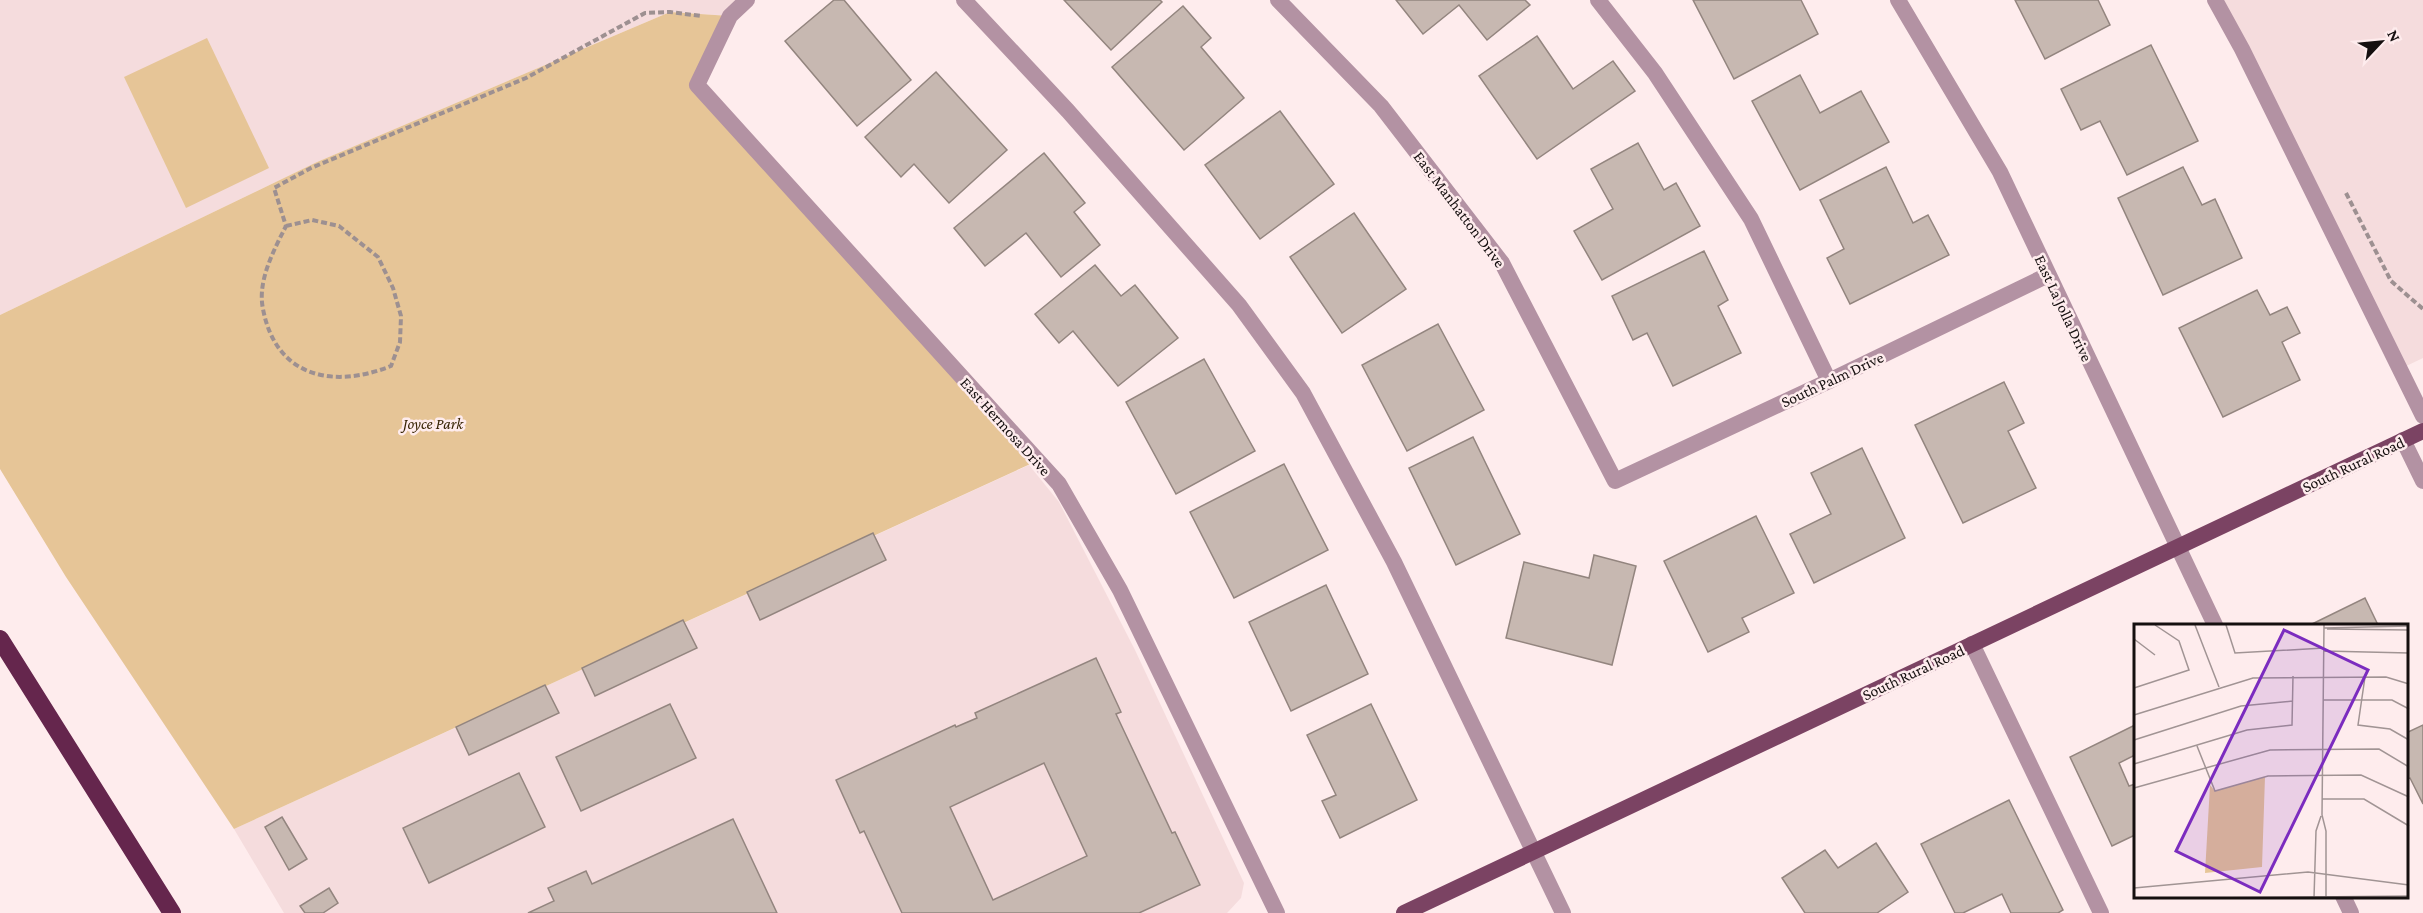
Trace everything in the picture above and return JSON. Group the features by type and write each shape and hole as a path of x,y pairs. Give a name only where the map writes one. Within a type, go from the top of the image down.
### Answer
{"highway":[{"path":"0,639 172,913"}],"main road":[{"name":"South Rural Road","path":"1404,913 2423,431"}],"street":[{"name":"East Hermosa Drive","path":"747,0 730,16 697,85 1059,484 1120,590 1278,913"},
{"path":"964,0 1068,111 1239,305 1303,393 1394,562 1563,913"},
{"name":"East Manhatton Drive","path":"1278,0 1381,106 1502,263 1615,481"},
{"path":"1598,0 1654,73 1751,219 1829,381"},
{"name":"East La Jolla Drive","path":"1898,0 2000,172 2215,624"},
{"path":"2215,0 2242,49 2423,416"},
{"name":"South Palm Drive","path":"1615,481 2048,275"},
{"path":"2403,440 2423,481"},
{"path":"1972,644 2101,913"},
{"path":"2344,898 2351,913"}],"path":[{"path":"286,226 312,220 339,226 378,256 393,288 401,316 400,342 391,366 370,375 339,378 312,374 291,362 274,340 262,308 264,284 271,254 286,226 274,188 311,168 526,78 645,13 693,14"},
{"path":"2342,185 2391,281 2423,309"}],"shaded area":[{"path":"0,0 747,0 730,16 670,12 317,162 0,315"},
{"path":"2215,0 2423,0 2423,358 2400,369"},
{"path":"1029,465 1059,502 1135,650 1244,883 1241,898 1227,913 284,913 234,829"}],"green space":[{"name":"Joyce Park","path":"670,12 730,16 697,85 1037,461 234,829 66,577 0,469 0,315 317,162"},
{"path":"207,38 269,168 186,208 124,77"}],"building":[{"path":"834,0 844,0 911,80 857,126 785,41"},
{"path":"1064,0 1160,0 1162,2 1111,50"},
{"path":"1396,0 1525,0 1530,5 1487,40 1459,5 1423,34"},
{"path":"1693,0 1801,0 1818,34 1734,79"},
{"path":"2015,0 2098,0 2110,25 2045,59"},
{"path":"1183,6 1211,38 1201,47 1244,98 1184,150 1112,67"},
{"path":"1537,36 1573,89 1613,61 1635,91 1537,159 1479,76"},
{"path":"2151,45 2198,141 2127,175 2100,121 2081,130 2061,89"},
{"path":"936,72 1007,150 949,203 914,164 901,177 865,137"},
{"path":"1800,75 1820,113 1861,91 1889,142 1800,190 1752,101"},
{"path":"1280,111 1334,184 1260,239 1205,165"},
{"path":"1638,143 1664,190 1676,183 1700,226 1602,280 1574,231 1613,209 1591,169"},
{"path":"1044,153 1085,203 1074,212 1100,245 1061,277 1026,233 985,266 954,228"},
{"path":"1886,167 1913,223 1928,215 1949,255 1850,304 1827,258 1844,249 1820,200"},
{"path":"2183,167 2202,205 2215,199 2242,258 2163,295 2118,198"},
{"path":"1354,213 1406,289 1342,333 1290,257"},
{"path":"1704,251 1728,300 1718,306 1741,353 1673,386 1647,333 1633,340 1612,296"},
{"path":"1095,265 1121,296 1135,285 1178,338 1118,386 1073,331 1059,343 1035,314"},
{"path":"2257,290 2270,315 2287,307 2300,333 2282,342 2300,380 2223,417 2179,328"},
{"path":"1438,324 1484,410 1407,451 1362,365"},
{"path":"1204,359 1255,451 1176,494 1126,402"},
{"path":"2004,382 2024,423 2008,431 2036,488 1963,523 1915,425"},
{"path":"1473,437 1520,534 1456,565 1409,468"},
{"path":"1862,448 1905,538 1814,583 1790,534 1831,514 1811,473"},
{"path":"1284,464 1328,550 1234,598 1190,512"},
{"path":"1756,516 1794,593 1742,618 1749,632 1708,652 1664,561"},
{"path":"873,533 886,560 760,620 747,592"},
{"path":"1594,555 1636,566 1612,665 1506,638 1524,562 1589,578"},
{"path":"1326,585 1368,674 1291,711 1249,622"},
{"path":"2365,598 2378,624 2312,624"},
{"path":"683,620 697,648 595,696 582,668"},
{"path":"1096,658 1121,712 1116,714 1172,833 1175,832 1200,885 1139,913 902,913 864,831 860,833 836,780 955,725 956,727 977,718 975,713","holes":["1044,763 1087,856 993,900 950,807"]},
{"path":"545,685 559,713 469,755 456,727"},
{"path":"670,704 696,758 581,811 556,757"},
{"path":"1371,704 1417,800 1340,838 1322,801 1336,795 1307,735"},
{"path":"2134,725 2134,756 2119,763 2129,786 2134,784 2134,835 2112,846 2070,757"},
{"path":"2423,725 2423,804 2410,778 2408,778 2408,732"},
{"path":"519,773 545,827 429,883 403,828"},
{"path":"2009,800 2063,910 2058,913 2011,913 2002,894 1963,913 1955,913 1921,844"},
{"path":"282,817 307,859 289,870 265,827"},
{"path":"733,819 777,913 528,913 554,901 548,888 586,871 592,884"},
{"path":"1876,843 1908,892 1877,913 1805,913 1782,878 1825,850 1838,868"},
{"path":"329,888 338,903 323,913 305,913 300,906"}]}
